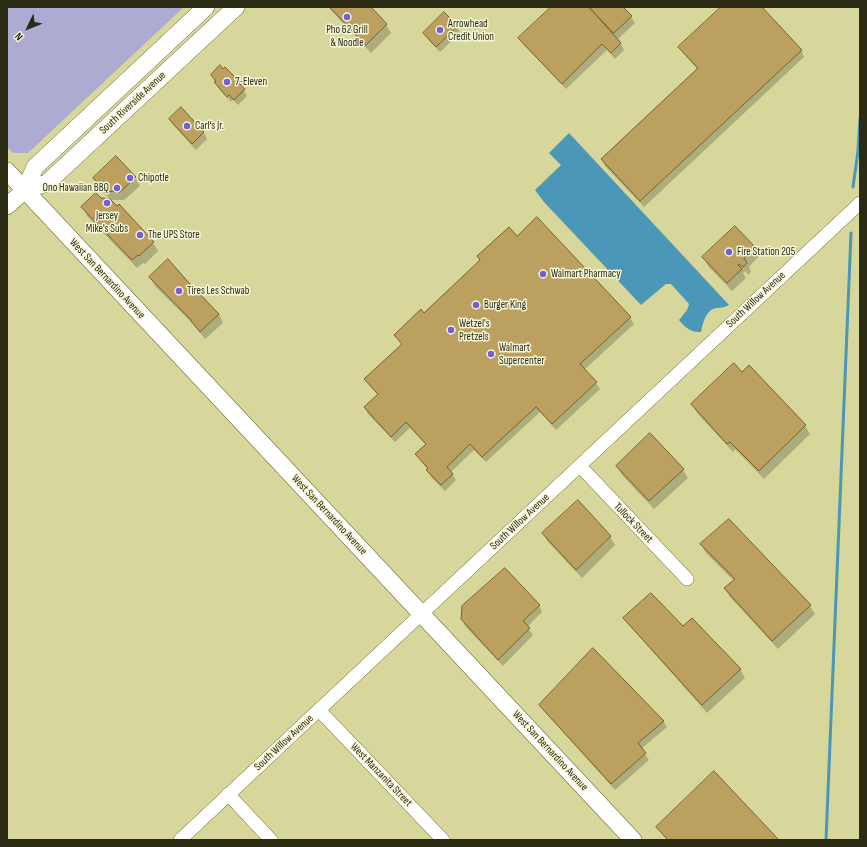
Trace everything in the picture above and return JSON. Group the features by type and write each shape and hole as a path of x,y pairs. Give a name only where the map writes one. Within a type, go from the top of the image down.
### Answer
{"main road":[{"name":"South Riverside Avenue","path":"25,190 35,167 206,7"},
{"name":"South Riverside Avenue","path":"7,206 25,190 47,183 236,7"},
{"name":"West San Bernardino Avenue","path":"7,171 633,840"}],"street":[{"name":"South Willow Avenue","path":"180,840 860,203"},
{"name":"Tullock Street","path":"580,466 687,579"},
{"name":"West Manzanita Street","path":"319,710 443,840"},
{"path":"228,794 271,840"}],"shaded area":[{"path":"7,7 184,7 28,153 13,153 7,147"},
{"path":"569,133 729,305 715,308 710,311 705,319 701,332 691,330 679,320 687,310 689,304 671,284 666,284 641,305 544,202 535,190 561,165 549,153"}],"building":[{"path":"330,7 371,7 387,24 366,45"},
{"path":"551,7 589,7 621,43 611,53 602,44 562,84 518,38"},
{"path":"589,7 623,7 632,16 614,33"},
{"path":"721,7 762,7 802,50 640,201 601,159 698,68 678,47"},
{"name":"Arrowhead Credit Union","path":"444,12 458,26 436,47 423,33"},
{"name":"7-Eleven","path":"220,65 223,69 225,67 245,89 234,100 229,95 227,97 214,82 216,81 211,75"},
{"name":"Carl's Jr.","path":"181,107 204,132 192,144 169,119"},
{"path":"116,156 136,177 120,192 104,191 93,178"},
{"path":"96,193 101,198 110,199 117,206 119,204 154,242 139,256 138,255 132,260 81,207"},
{"name":"Walmart Supercenter","path":"537,217 631,317 580,364 597,382 552,424 536,407 482,457 470,444 447,467 453,474 441,485 426,470 428,468 415,454 426,444 406,422 391,437 364,407 378,394 364,379 402,344 394,335 421,309 424,313 480,260 477,256 509,227 517,236"},
{"name":"Fire Station 205","path":"735,226 755,247 744,258 747,263 743,267 739,264 738,265 742,269 727,283 702,257"},
{"name":"Tires Les Schwab","path":"168,259 219,314 200,332 191,320 149,277"},
{"path":"734,363 742,372 749,365 806,425 759,471 730,442 727,444 691,404"},
{"path":"650,433 684,469 649,501 616,466"},
{"path":"578,500 611,536 576,570 542,533"},
{"path":"729,519 811,605 772,641 724,588 735,579 700,544"},
{"path":"505,568 540,605 523,621 530,628 498,660 461,619 462,606"},
{"path":"651,593 683,626 692,618 741,669 702,705 623,618"},
{"path":"593,648 664,721 638,743 646,753 611,784 539,705"},
{"path":"714,771 779,840 668,840 656,827"}],"waterway":[{"path":"853,187 858,151 860,118"},
{"path":"826,840 851,233"}],"place":[{"name":"Pho 62 Grill & Noodle","path":"347,17"},
{"name":"Arrowhead Credit Union","path":"440,30"},
{"name":"7-Eleven","path":"227,82"},
{"name":"Carl's Jr.","path":"187,126"},
{"name":"Chipotle","path":"130,178"},
{"name":"Ono Hawaiian BBQ","path":"117,188"},
{"name":"Jersey Mike's Subs","path":"107,203"},
{"name":"The UPS Store","path":"140,235"},
{"name":"Fire Station 205","path":"729,252"},
{"name":"Walmart Pharmacy","path":"543,274"},
{"name":"Tires Les Schwab","path":"179,291"},
{"name":"Burger King","path":"476,305"},
{"name":"Wetzel's Pretzels","path":"451,330"},
{"name":"Walmart Supercenter","path":"491,354"}]}
